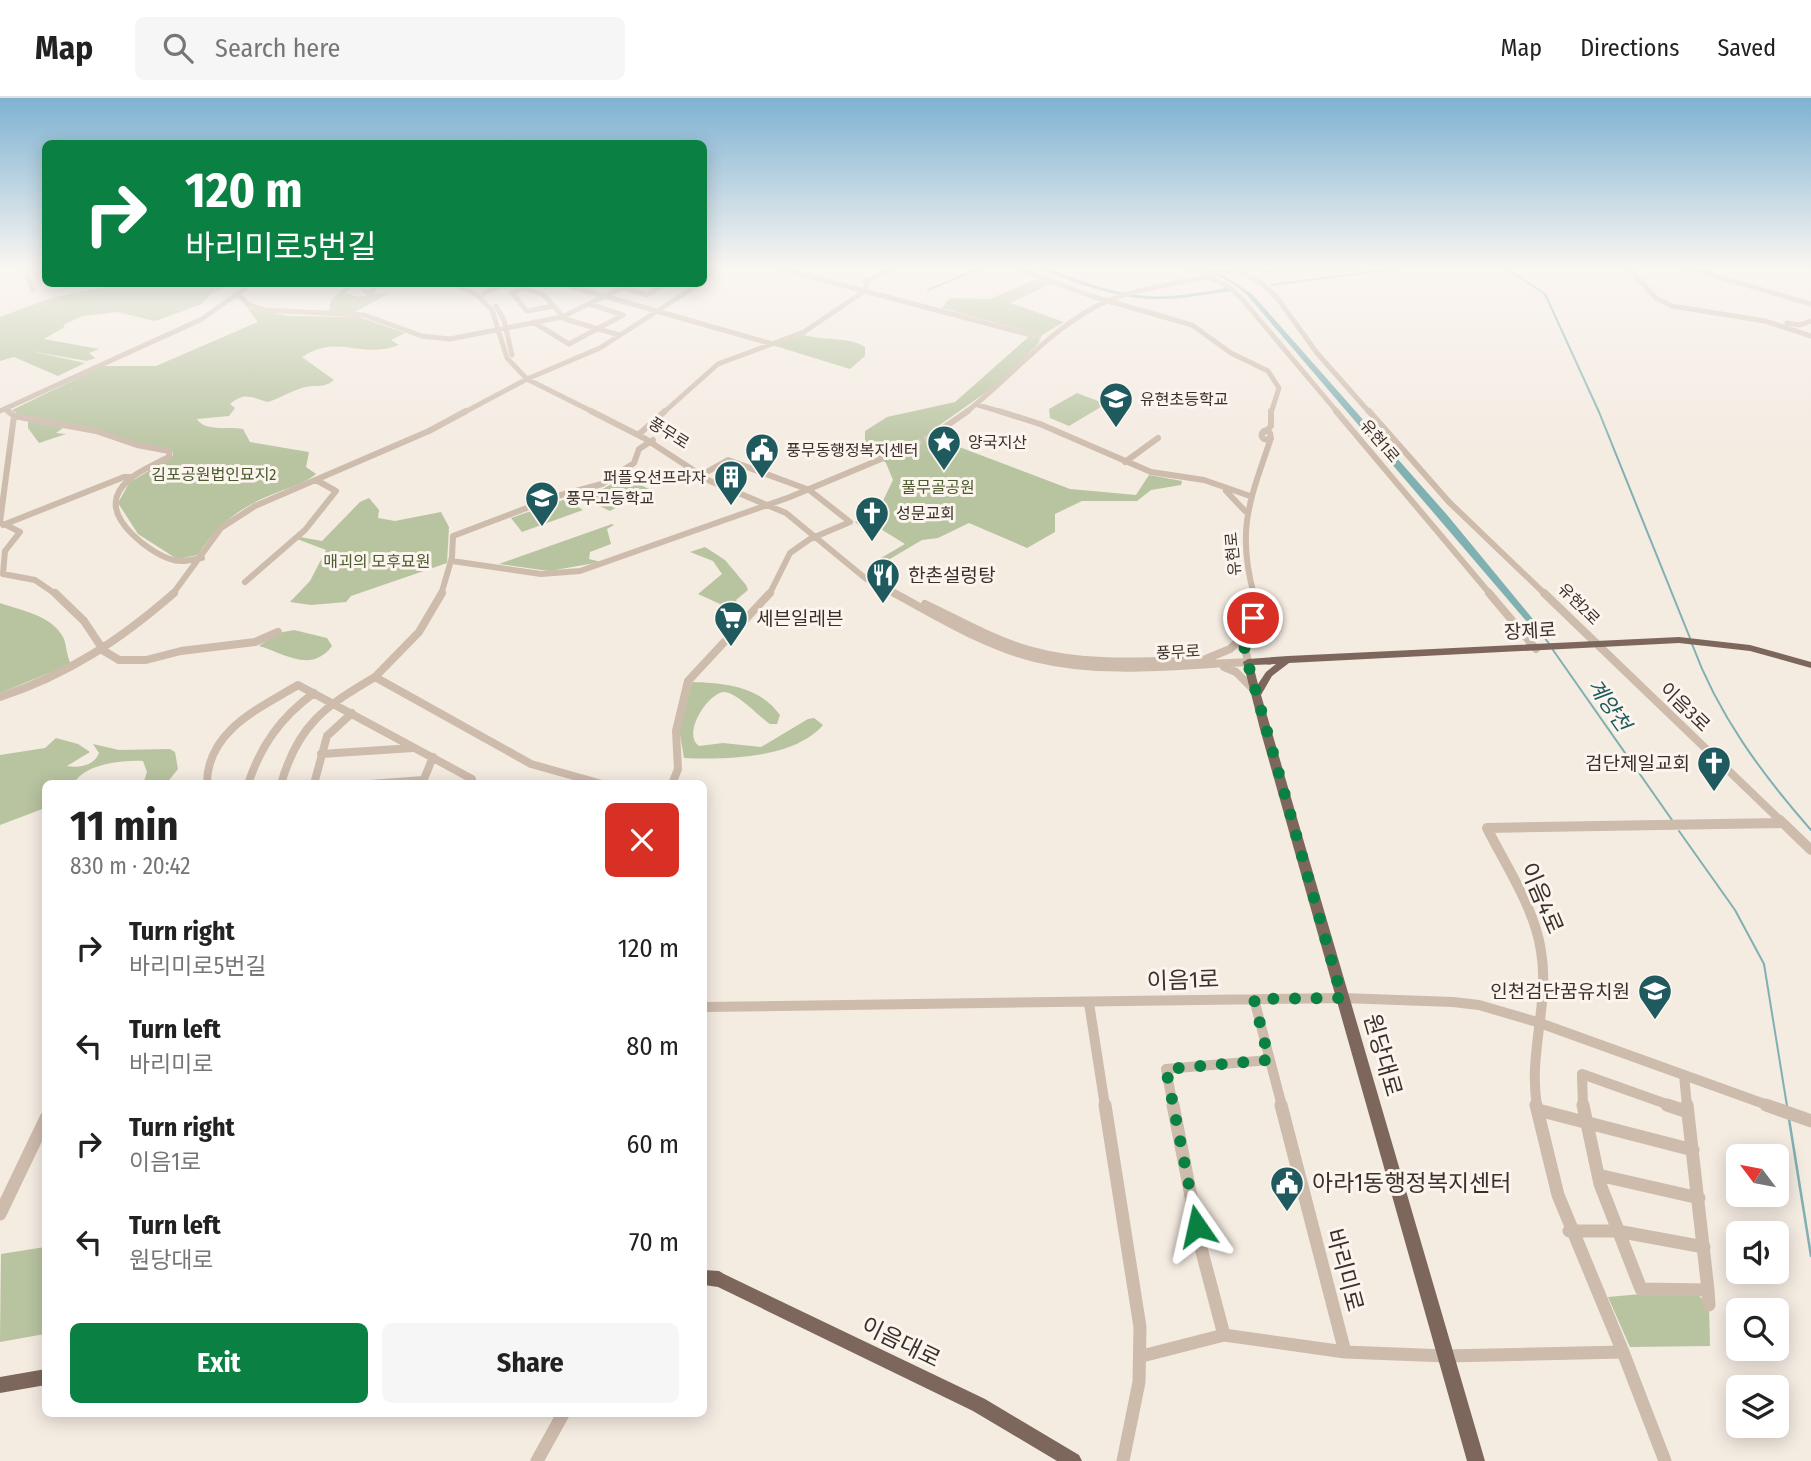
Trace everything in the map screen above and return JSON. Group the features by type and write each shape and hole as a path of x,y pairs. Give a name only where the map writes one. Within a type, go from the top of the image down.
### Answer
{"main road":[{"name":"장제로","path":"1248,662 1679,640 1750,648 1811,665"},
{"path":"1257,694 1269,674 1288,659"},
{"name":"원당대로","path":"1248,662 1476,1461"},
{"name":"이음대로","path":"707,1278 719,1279 979,1405 1073,1461"},
{"path":"0,1385 42,1378"}],"street":[{"path":"3,410 177,331"},
{"path":"410,331 432,338 466,337 492,331"},
{"name":"풍무로","path":"503,331 507,358 530,377 652,440 705,473 771,503 820,536 851,569 874,584 986,641 1018,654 1099,667 1248,662"},
{"name":"풍무로","path":"504,331 512,354 530,377"},
{"path":"547,331 569,344 598,331"},
{"path":"601,331 619,335"},
{"path":"0,697 36,685 104,650 174,594 202,558 217,533 230,521 269,498 429,432 530,377 626,331"},
{"path":"530,377 605,345 626,331"},
{"path":"726,331 771,344"},
{"path":"640,434 714,367 734,356 806,331"},
{"path":"1015,331 1031,335"},
{"path":"979,405 1061,331"},
{"path":"940,432 979,405 1063,331"},
{"name":"유현로","path":"1201,331 1231,351 1271,371 1281,386 1245,511 1244,560 1255,605 1244,643 1248,662"},
{"name":"유현1로","path":"1268,331 1538,649"},
{"name":"유현2로","path":"1300,331 1449,502 1597,645"},
{"path":"1794,331 1811,336"},
{"path":"1040,338 1048,341"},
{"path":"522,368 551,367"},
{"path":"979,405 1040,424 1158,474 1204,480 1250,496"},
{"path":"3,410 14,416 96,431 137,446 170,452 169,457 129,481 116,501 130,531 171,560 202,558"},
{"path":"14,416 1,519 3,525 20,532 5,551 3,574 35,580 56,594 85,621 104,650 119,660 146,660 181,651 255,642 278,632"},
{"path":"1125,462 1158,439"},
{"path":"282,780 296,737 333,702 374,677 423,631 452,561 453,536 561,495 602,484 631,466 639,449 652,440"},
{"name":"풍무로","path":"652,440 710,481 771,503"},
{"path":"452,561 541,574 580,571 620,560 880,458"},
{"path":"674,780 678,769 676,731 688,681 738,624 767,598 788,556 820,536 850,522 806,489 728,460 705,473"},
{"path":"3,525 124,477 130,477 129,481"},
{"path":"245,582 305,530 335,491 316,480"},
{"path":"1225,489 1240,490 1254,486"},
{"path":"1225,489 1245,511"},
{"path":"1204,662 1226,651 1247,633"},
{"name":"이음3로","path":"1597,645 1811,850"},
{"path":"1204,662 1236,672 1257,694"},
{"path":"374,677 531,764 588,780"},
{"path":"207,780 205,765 224,734 298,685 472,780"},
{"path":"249,780 255,760 269,733 286,714 314,692"},
{"path":"315,780 327,736 352,713"},
{"path":"321,754 415,747"},
{"path":"424,780 433,757"},
{"name":"이음4로","path":"1665,1461 1623,1352 1569,1231 1545,1151 1535,1094 1537,1022 1543,969 1537,931 1487,828 1782,823"},
{"name":"이음1로","path":"707,1007 1342,998 1479,1005 1537,1022 1811,1121"},
{"name":"바리미로","path":"1254,999 1345,1352"},
{"path":"1089,1003 1137,1297 1142,1356 1131,1433 1123,1461"},
{"path":"1224,1335 1202,1252 1166,1069 1269,1060"},
{"path":"1688,1112 1582,1074 1581,1097 1598,1175 1641,1289 1708,1290"},
{"path":"1684,1075 1709,1305"},
{"path":"1538,1110 1693,1150"},
{"path":"0,1214 42,1126"},
{"path":"1598,1175 1699,1198"},
{"path":"1569,1231 1617,1231 1704,1247"},
{"path":"1142,1356 1224,1335 1345,1352 1446,1356 1623,1352"},
{"path":"537,1461 561,1417"}],"green space":[{"path":"0,331 58,331 44,339 99,349 89,353 95,358 87,361 30,351 85,363 58,376 14,357 0,361"},
{"name":"김포공원법인묘지2","path":"238,331 398,331 405,333 391,340 399,345 385,349 327,347 315,350 302,357 334,380 329,383 301,388 268,402 249,397 240,398 230,404 235,408 229,416 197,419 205,426 243,429 250,442 309,452 306,467 316,474 242,510 213,534 198,555 177,559 138,534 118,503 129,483 168,459 173,455 172,451 19,415 12,410 103,366 156,366"},
{"name":"풀무골공원","path":"1024,331 1049,331 1042,335 1038,344 995,386 934,429 949,437 954,445 1070,489 1136,495 1149,475 1182,481 1181,485 1151,490 1137,501 1082,501 1055,514 1055,532 1027,548 969,523 938,538 922,540 873,569 869,565 905,544 871,523 862,528 855,522 879,509 893,480 886,463 865,446 865,431 887,417 955,402 1033,333"},
{"path":"804,335 858,344 865,347 865,356 850,369 772,345"},
{"path":"1077,393 1106,404 1069,426 1050,418 1049,409"},
{"path":"28,421 63,428 56,433 66,434 39,443 28,428"},
{"path":"624,477 649,489 610,511 585,499"},
{"name":"매괴의 모후묘원","path":"369,498 379,510 378,518 395,521 441,512 449,527 447,563 351,596 346,602 311,605 290,602 310,581 326,550 297,539 300,537 322,541 360,502"},
{"path":"566,499 583,510 522,532 511,518"},
{"path":"614,525 607,529 611,544 590,552 589,559 601,562 549,571 499,564"},
{"path":"705,547 725,560 746,585 748,590 736,600 738,607 745,612 742,614 698,594 722,574 713,561 690,552"},
{"path":"0,603 44,619 58,630 63,637 71,664 0,693"},
{"path":"294,630 327,638 332,646 315,659 306,660 259,646 278,633"},
{"path":"692,682 729,685 752,692 772,705 780,715 777,724 770,724 736,697 725,692 719,694 705,705 695,723 694,740 699,746 723,743 761,747 808,719 814,718 823,725 795,745 777,751 738,757 684,758 679,729"},
{"path":"56,738 78,744 90,752 67,766 81,766 94,761 99,753 93,744 119,750 170,749 175,752 178,769 169,780 144,780 147,772 143,761 125,761 94,768 77,780 42,780 42,809 0,825 0,755 45,748"},
{"path":"42,1247 42,1335 0,1342 1,1254"},
{"path":"1652,1293 1699,1296 1709,1305 1710,1346 1630,1347 1608,1297"}],"water":[{"path":"1278,331 1284,331 1448,516 1541,629 1534,630"}],"waterway":[{"path":"1562,331 1599,412 1690,638"},
{"name":"계양천","path":"1539,630 1550,645"},
{"path":"1692,644 1715,695 1743,743 1811,830"},
{"name":"계양천","path":"1553,650 1672,820"},
{"name":"계양천","path":"1679,831 1735,910 1764,964 1787,1106"},
{"name":"계양천","path":"1789,1119 1811,1256"}],"tunnel":[{"path":"1031,335 1040,338"},
{"path":"881,459 941,432"}],"place":[{"name":"유현초등학교","path":"1116,429"},
{"name":"양국지산","path":"944,472"},
{"name":"풍무동행정복지센터","path":"762,480"},
{"name":"퍼플오션프라자","path":"731,507"},
{"name":"풍무고등학교","path":"542,528"},
{"name":"성문교회","path":"872,543"},
{"name":"한촌설렁탕","path":"883,605"},
{"name":"세븐일레븐","path":"731,648"},
{"name":"검단제일교회","path":"1714,793"},
{"name":"인천검단꿈유치원","path":"1655,1021"},
{"name":"아라1동행정복지센터","path":"1287,1213"}],"route":[{"path":"1197,1226 1166,1069 1269,1060 1254,999 1342,998 1245,653 1244,643 1253,618"}]}
